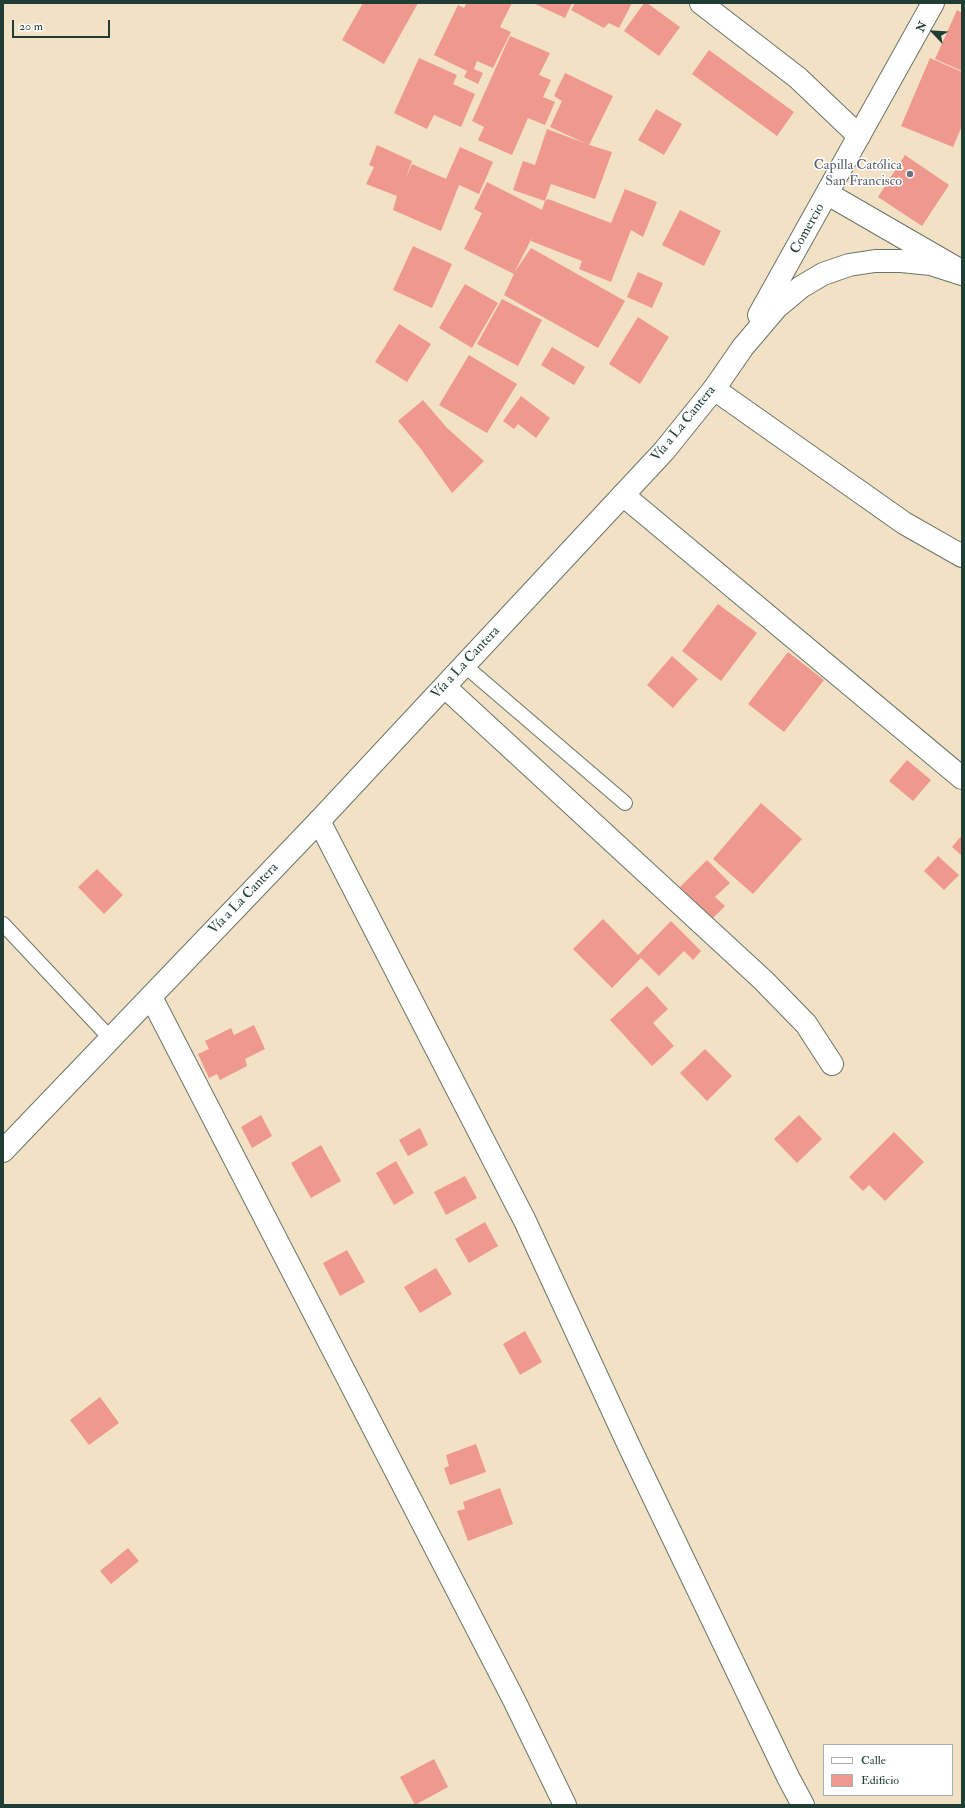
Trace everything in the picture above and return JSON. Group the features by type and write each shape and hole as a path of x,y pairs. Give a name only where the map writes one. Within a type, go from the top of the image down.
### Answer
{"street":[{"path":"701,3 798,78 859,136"},
{"name":"Comercio","path":"714,389 770,298 933,3"},
{"path":"828,194 962,272"},
{"name":"Vía a La Cantera","path":"3,1151 319,821 664,451 714,389 743,348 777,307 801,287 823,274 849,265 875,261 901,261 930,264 962,272"},
{"path":"714,389 904,523 962,556"},
{"path":"623,495 962,778"},
{"path":"445,687 763,980 806,1024 832,1064"},
{"path":"319,821 525,1221 633,1455 803,1805"},
{"path":"151,997 514,1700 565,1805"}],"lane":[{"path":"464,665 625,803"},
{"path":"3,924 111,1039"}],"building":[{"path":"363,3 418,3 384,64 342,40"},
{"path":"467,3 512,3 500,27 511,32 493,68 477,61 474,69 483,73 478,84 464,77 467,71 434,55 458,5 464,8"},
{"path":"533,3 572,3 565,18"},
{"path":"575,3 632,3 619,28 609,23 604,28 571,10"},
{"path":"644,3 647,3 680,27 659,56 624,31"},
{"path":"957,10 962,13 962,71 935,59"},
{"path":"510,36 550,53 539,75 551,80 543,97 555,102 545,125 528,118 512,155 478,140 484,127 472,121"},
{"path":"709,50 794,112 777,136 692,74"},
{"path":"419,58 457,75 453,84 475,94 461,127 434,115 427,129 394,113"},
{"path":"930,58 962,72 962,126 953,147 901,126"},
{"path":"565,73 613,96 589,145 612,152 595,199 551,184 545,201 513,190 523,161 535,165 547,129 587,144 550,127 562,101 554,96"},
{"path":"656,109 682,124 664,155 638,140"},
{"path":"377,145 412,161 405,180 412,164 446,179 460,147 493,162 479,194 459,185 441,231 393,210 397,196 366,184 374,167 369,165"},
{"path":"905,155 949,185 922,226 878,197"},
{"path":"487,182 542,210 545,201 548,199 611,223 625,189 657,202 643,237 631,230 611,282 579,269 582,261 531,241 534,234 514,273 531,248 625,301 598,348 504,295 514,274 464,249 482,213 474,209"},
{"path":"680,210 721,231 704,266 662,245"},
{"path":"413,246 452,264 432,308 393,290"},
{"path":"638,272 663,283 652,308 627,297"},
{"path":"465,284 498,303 472,348 439,328"},
{"path":"502,299 542,320 518,366 477,344"},
{"path":"638,317 669,337 640,384 609,364"},
{"path":"399,324 431,344 407,382 375,362"},
{"path":"552,347 585,367 574,385 541,365"},
{"path":"469,355 517,384 487,433 439,405"},
{"path":"521,396 550,418 536,438 518,424 514,429 503,421"},
{"path":"423,400 447,428 484,461 452,493 421,449 398,421"},
{"path":"718,604 757,633 721,681 682,651"},
{"path":"788,652 824,680 784,732 748,704"},
{"path":"672,656 698,679 673,708 647,685"},
{"path":"907,760 931,780 913,801 889,781"},
{"path":"761,803 802,839 753,894 713,859"},
{"path":"962,835 962,856 952,847"},
{"path":"938,856 959,875 944,890 924,871"},
{"path":"707,860 730,883 715,897 725,906 712,919 680,887"},
{"path":"97,869 123,895 104,914 78,887"},
{"path":"603,919 638,955 671,921 701,951 693,960 684,951 659,976 641,958 612,988 573,949"},
{"path":"647,986 668,1009 653,1023 674,1046 652,1066 610,1020"},
{"path":"254,1025 265,1049 245,1059 247,1066 220,1080 217,1074 209,1078 198,1054 209,1049 205,1041 231,1028 234,1035"},
{"path":"705,1049 732,1076 707,1101 680,1073"},
{"path":"261,1115 272,1136 252,1148 241,1127"},
{"path":"799,1115 822,1139 797,1163 774,1139"},
{"path":"420,1128 428,1145 408,1156 399,1140"},
{"path":"894,1132 924,1162 885,1201 869,1185 863,1191 849,1177"},
{"path":"321,1145 341,1181 311,1198 291,1163"},
{"path":"396,1161 414,1193 394,1205 376,1173"},
{"path":"465,1176 477,1198 446,1215 434,1192"},
{"path":"485,1222 498,1246 469,1263 455,1239"},
{"path":"347,1250 365,1282 340,1296 323,1263"},
{"path":"436,1268 452,1294 420,1313 404,1287"},
{"path":"525,1331 542,1362 520,1375 503,1344"},
{"path":"100,1397 119,1423 89,1445 70,1420"},
{"path":"476,1444 486,1472 450,1485 444,1468 449,1466 446,1455"},
{"path":"500,1488 513,1524 468,1541 457,1511 465,1509 463,1502"},
{"path":"128,1548 139,1561 111,1584 100,1571"},
{"path":"434,1759 448,1787 415,1805 400,1777"}],"place":[{"name":"Capilla Católica San Francisco","path":"910,174"}]}
